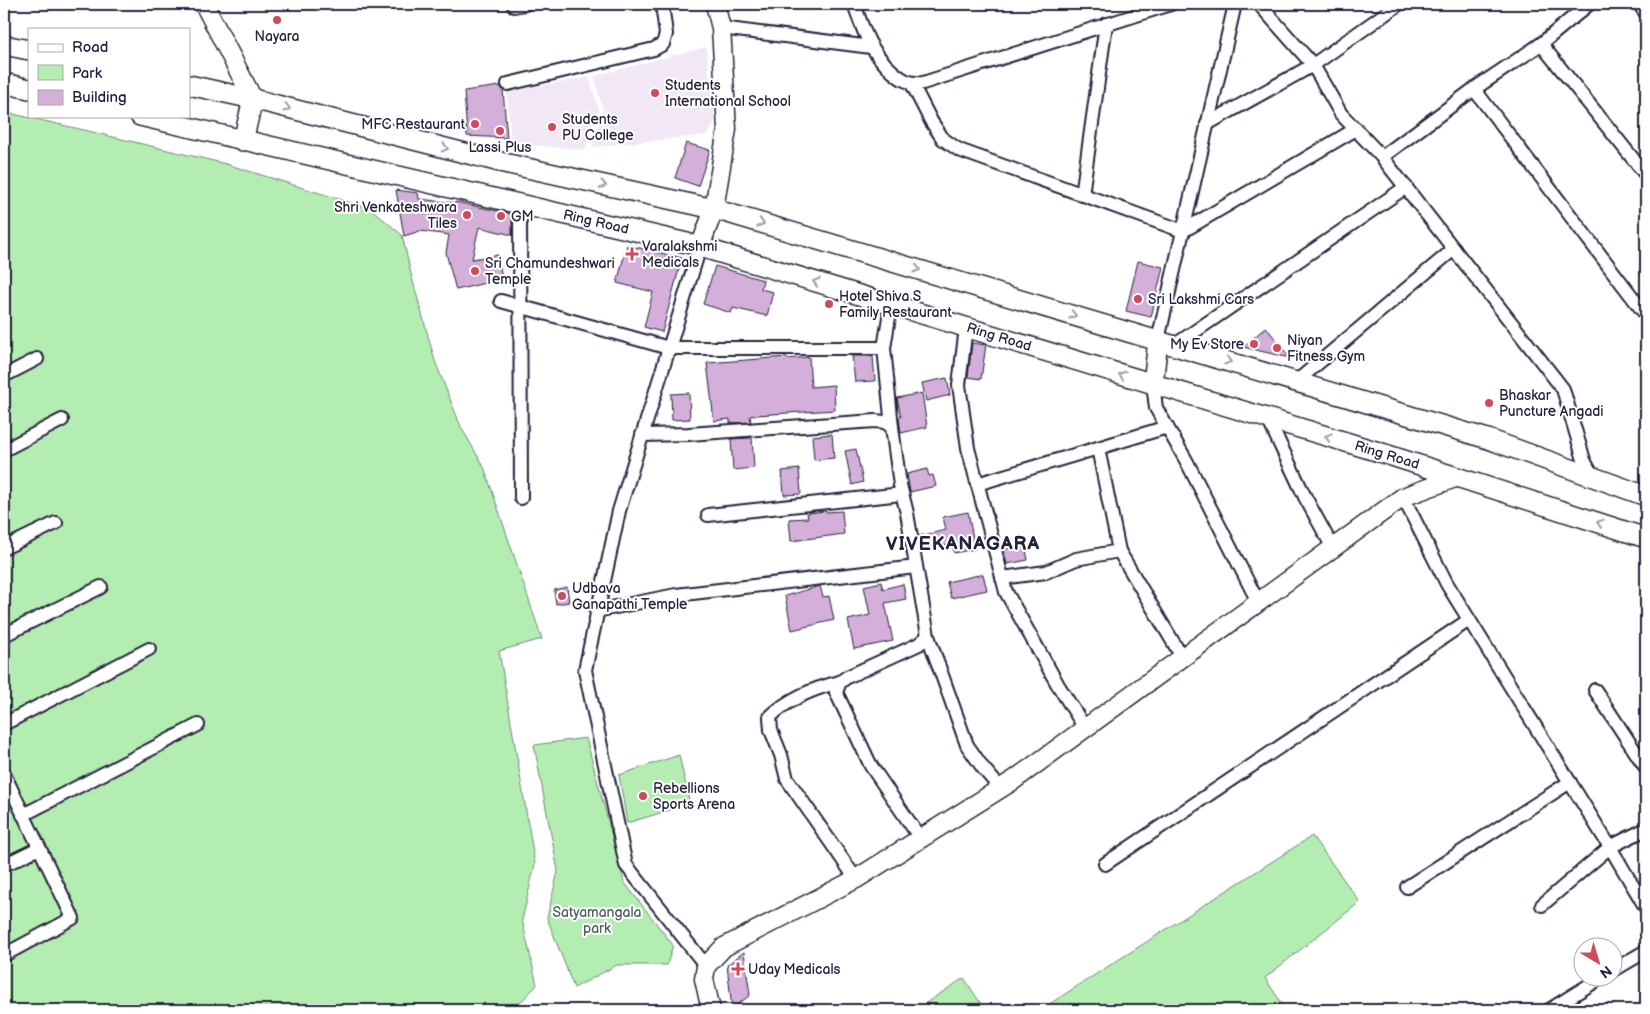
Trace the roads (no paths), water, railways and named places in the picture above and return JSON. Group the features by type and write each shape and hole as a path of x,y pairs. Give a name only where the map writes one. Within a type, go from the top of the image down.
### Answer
{"main road":[{"path":"4,45 28,50"},
{"path":"4,83 28,89"},
{"path":"190,85 253,99 504,163 714,210 1166,342 1488,439 1646,496"},
{"path":"243,141 253,99"},
{"name":"Ring Road","path":"148,118 700,247 1458,477 1646,538"},
{"path":"1153,384 1166,342"}],"street":[{"path":"204,4 253,99"},
{"path":"508,84 654,49 663,44 666,34 662,4"},
{"path":"706,966 626,865 585,670 596,611 619,511 700,247 714,210 727,129 721,28 715,4"},
{"path":"854,4 871,47 879,59 901,79 912,84 923,83 1171,4"},
{"path":"1166,342 1183,231 1235,4"},
{"path":"1259,4 1313,65 1342,114 1382,157 1563,389 1584,460 1593,477"},
{"path":"1208,124 1313,65 1399,4"},
{"path":"1382,157 1541,44 1589,4"},
{"path":"1639,4 1646,13"},
{"path":"1082,195 1106,24"},
{"path":"721,28 871,47"},
{"path":"1541,44 1646,175"},
{"path":"912,84 931,121 944,139 959,150 1183,231"},
{"path":"1474,90 1646,315"},
{"path":"1183,231 1356,129"},
{"path":"1166,342 1406,188"},
{"path":"520,205 521,498"},
{"path":"1297,381 1454,249"},
{"path":"501,300 669,348 884,348"},
{"path":"891,305 884,348 892,427 902,494 928,636 967,746 1000,788"},
{"path":"966,327 959,385 968,448 1006,592 1058,685 1085,728"},
{"path":"4,376 37,358"},
{"path":"1153,384 1156,408 1168,427 1258,602"},
{"path":"1268,419 1333,548"},
{"path":"4,450 62,420"},
{"path":"642,435 689,434 875,421 885,422 892,427"},
{"path":"977,484 1168,427"},
{"path":"1098,448 1119,551 1182,657"},
{"path":"711,1010 704,978 706,966 724,948 856,879 1000,788 1403,497 1458,477"},
{"path":"708,515 902,494"},
{"path":"1403,497 1447,584 1646,908"},
{"path":"4,548 56,523"},
{"path":"1002,578 1046,572 1076,559 1119,551"},
{"path":"596,611 676,595 916,567"},
{"path":"4,635 101,587"},
{"path":"1105,864 1469,620"},
{"path":"856,879 842,862 787,778 781,755 771,730 770,717 788,702 824,686 840,682 919,644 928,636"},
{"path":"4,724 149,650"},
{"path":"840,682 836,692 871,766 920,838"},
{"path":"1595,690 1646,768"},
{"path":"23,815 198,725"},
{"path":"4,774 73,918 4,954"},
{"path":"1408,887 1570,782"},
{"path":"1542,905 1610,847 1646,830"},
{"path":"4,865 39,848"},
{"path":"1622,965 1646,951"},
{"path":"1549,1010 1588,986"}],"place":[{"name":"Nayara","path":"277,20"},
{"name":"Students International School","path":"655,93"},
{"name":"MFC Restaurant","path":"475,124"},
{"name":"Students PU College","path":"552,127"},
{"name":"Lassi Plus","path":"500,131"},
{"name":"Shri Venkateshwara Tiles","path":"467,215"},
{"name":"GM","path":"501,216"},
{"name":"Varalakshmi Medicals","path":"632,254"},
{"name":"Sri Chamundeshwari Temple","path":"475,271"},
{"name":"Sri Lakshmi Cars","path":"1138,299"},
{"name":"Hotel Shiva S Family Restaurant","path":"829,304"},
{"name":"My Ev Store","path":"1254,344"},
{"name":"Niyan Fitness Gym","path":"1277,348"},
{"name":"Bhaskar Puncture Angadi","path":"1489,403"},
{"name":"Udbava Ganapathi Temple","path":"562,596"},
{"name":"Rebellions Sports Arena","path":"643,796"},
{"name":"Uday Medicals","path":"738,969"}],"district":[{"name":"VIVEKANAGARA","path":"963,544"}],"park label":[{"name":"Satyamangala park","path":"597,920"}]}
